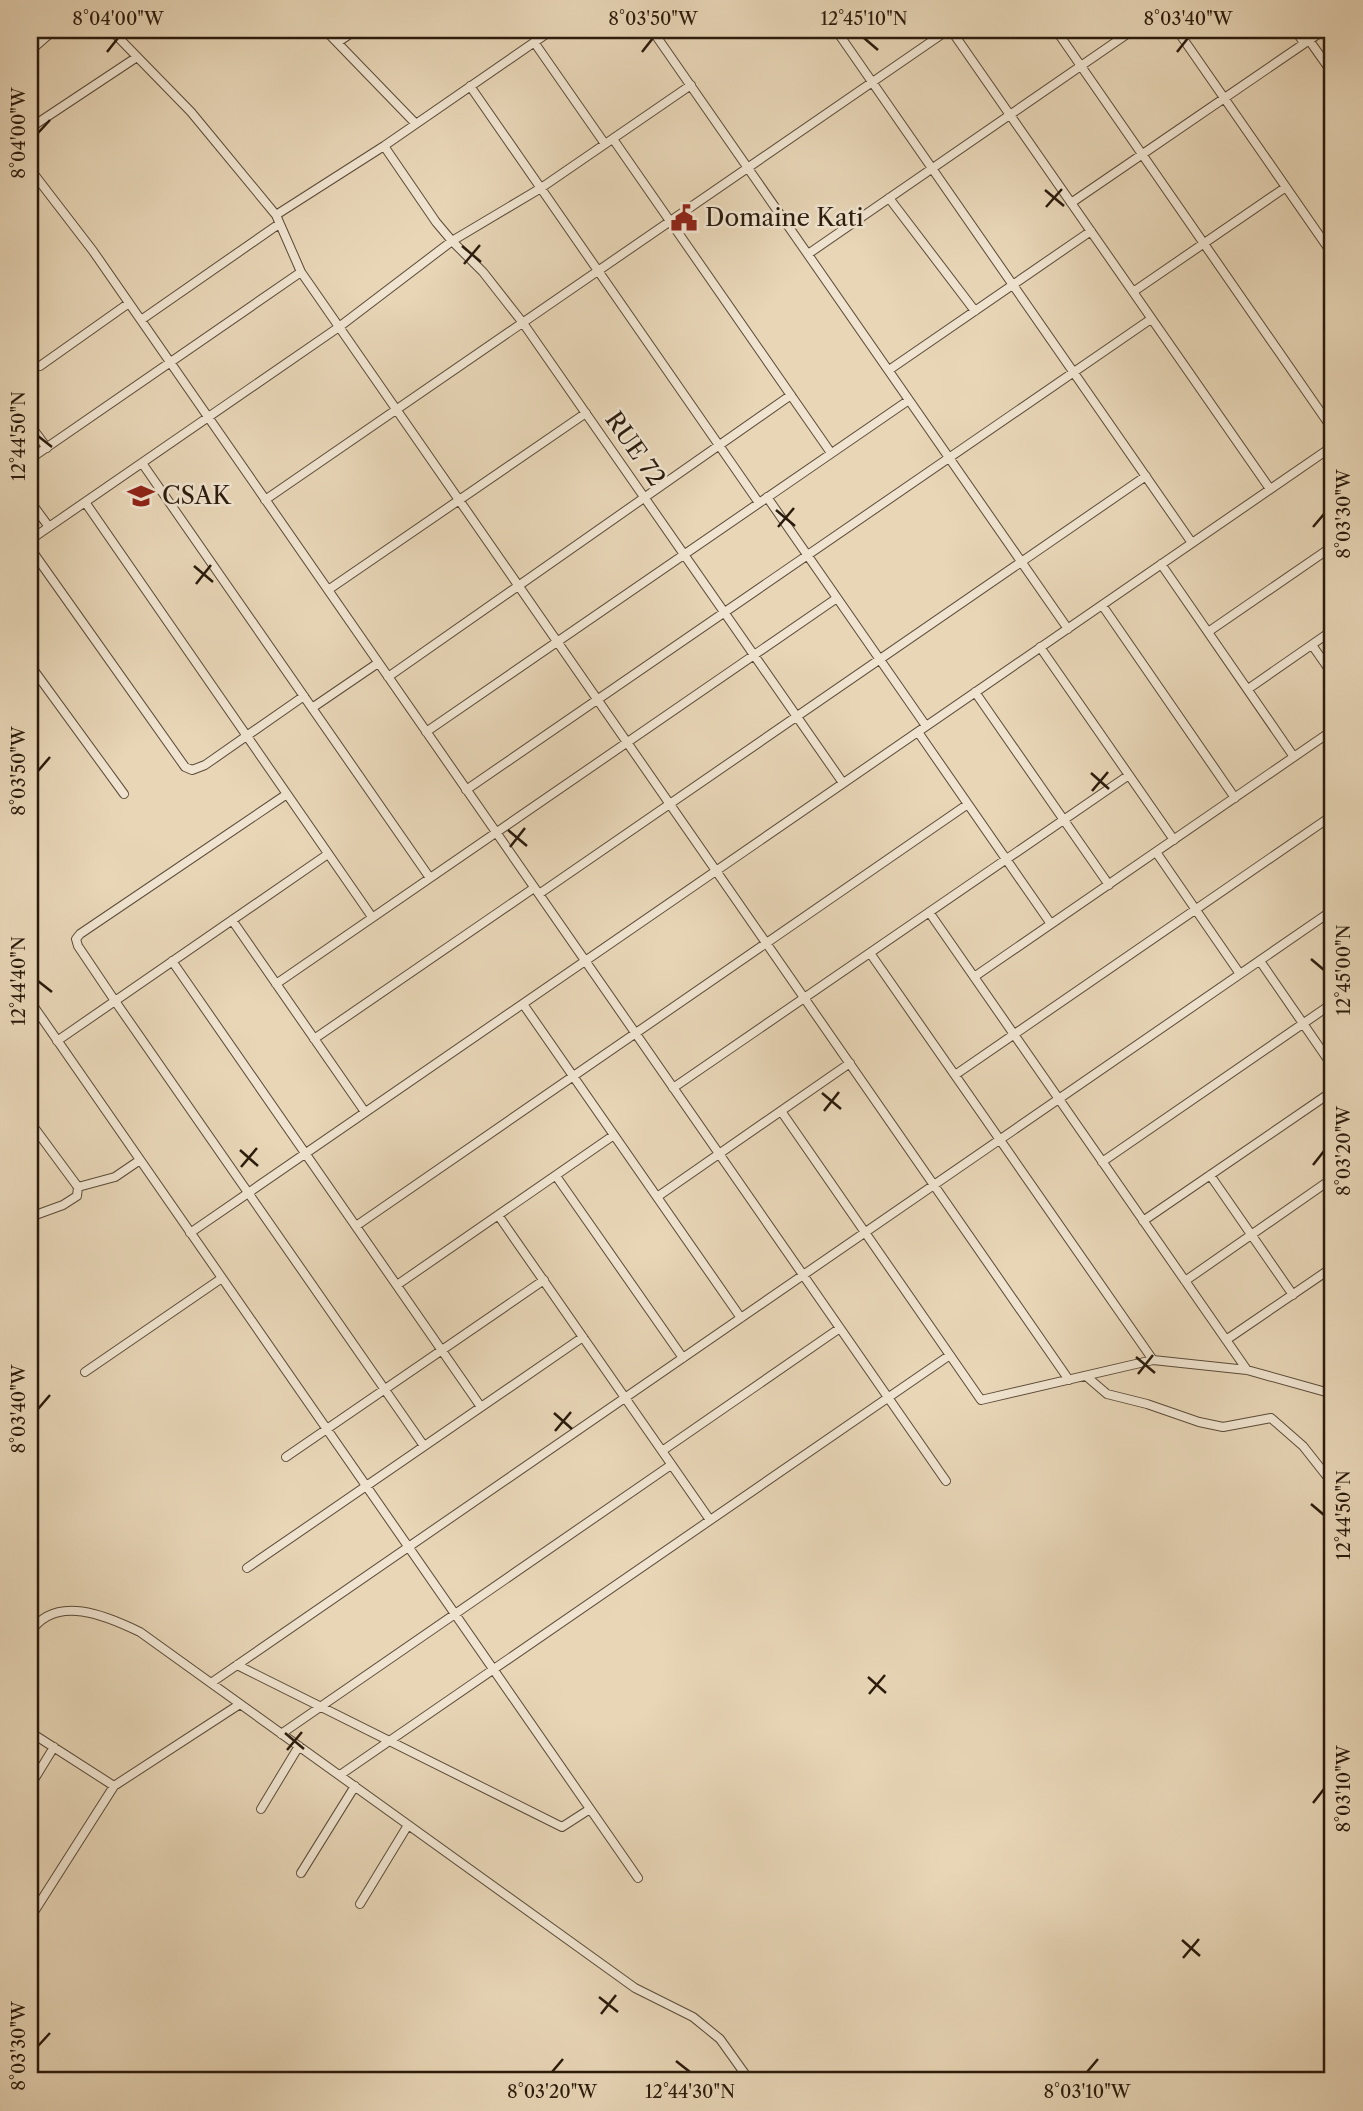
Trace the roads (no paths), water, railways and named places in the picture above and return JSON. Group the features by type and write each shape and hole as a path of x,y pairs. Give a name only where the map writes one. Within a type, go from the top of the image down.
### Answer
{"street":[{"path":"30,51 54,30"},
{"path":"111,30 191,113 278,220 301,272 1069,1380"},
{"path":"325,30 416,124"},
{"path":"338,42 356,30"},
{"path":"141,320 278,220 552,30"},
{"path":"652,30 1068,629"},
{"path":"836,30 1192,543"},
{"path":"265,500 950,30 1270,489"},
{"path":"1056,30 1333,430"},
{"path":"808,254 1133,30"},
{"path":"1177,30 1333,255"},
{"path":"1295,30 1333,74"},
{"path":"1072,203 1324,30"},
{"path":"534,42 605,144"},
{"path":"30,128 137,57"},
{"path":"30,540 339,327 452,241 541,188 691,85"},
{"path":"470,86 719,446 807,556 879,659 968,804 1051,924"},
{"path":"613,139 831,453"},
{"name":"RUE 72","path":"384,146 452,241 483,272 523,323 843,783"},
{"path":"30,169 93,251 946,1481"},
{"path":"1133,292 1286,187"},
{"path":"889,198 975,311"},
{"path":"889,370 1091,231"},
{"path":"30,459 301,272"},
{"path":"40,366 129,303"},
{"path":"467,790 1151,318"},
{"path":"388,677 791,395"},
{"path":"426,732 909,400"},
{"path":"328,590 586,413"},
{"path":"30,425 47,447"},
{"path":"190,1233 1333,446"},
{"path":"142,463 430,878"},
{"path":"314,1039 670,804 1146,476"},
{"path":"30,500 49,527"},
{"path":"85,502 372,917"},
{"path":"1208,632 1333,546"},
{"path":"30,548 185,767 192,770 205,765 304,696"},
{"path":"1161,564 1294,757"},
{"path":"276,984 836,598"},
{"path":"1102,605 1235,798"},
{"path":"1248,689 1333,630"},
{"path":"1312,645 1333,675"},
{"path":"1040,647 1174,840"},
{"path":"313,708 378,663"},
{"path":"30,665 124,794"},
{"path":"975,692 1109,885"},
{"path":"974,977 1333,730"},
{"path":"673,1088 1129,775"},
{"path":"287,794 80,933 76,939 115,1001 424,1447"},
{"path":"356,1226 968,804"},
{"path":"955,1075 1333,815"},
{"path":"1156,852 1240,974"},
{"path":"57,1041 328,854"},
{"path":"211,1683 1333,910"},
{"path":"929,912 1247,1370"},
{"path":"232,920 365,1112"},
{"path":"870,953 1153,1360"},
{"path":"172,961 481,1407"},
{"path":"1259,961 1333,1067"},
{"path":"30,1001 638,1878"},
{"path":"1102,1161 1333,1003"},
{"path":"523,1004 741,1318"},
{"path":"657,1197 850,1063"},
{"path":"1143,1221 1333,1091"},
{"path":"781,1111 981,1400 1153,1360 1247,1370 1333,1394"},
{"path":"30,1122 78,1187 77,1196 63,1205 30,1217"},
{"path":"397,1285 614,1135"},
{"path":"78,1187 115,1177 140,1160"},
{"path":"1210,1175 1293,1295"},
{"path":"556,1176 682,1358"},
{"path":"1185,1281 1333,1178"},
{"path":"498,1215 710,1520"},
{"path":"1226,1340 1333,1267"},
{"path":"85,1372 222,1278"},
{"path":"286,1457 544,1280"},
{"path":"662,1451 839,1328"},
{"path":"247,1568 583,1337"},
{"path":"340,1775 950,1355"},
{"path":"1086,1376 1107,1394 1199,1422 1223,1427 1271,1418 1303,1446 1333,1484"},
{"path":"281,1734 671,1465"},
{"path":"30,1633 33,1621 52,1612 106,1616 140,1632 635,1988 694,2017 720,2039 750,2081"},
{"path":"237,1665 562,1827 590,1809"},
{"path":"30,1918 114,1786 240,1704"},
{"path":"30,1732 114,1786"},
{"path":"261,1809 299,1746"},
{"path":"30,1786 54,1747"},
{"path":"301,1873 355,1786"},
{"path":"360,1904 408,1825"}],"place":[{"name":"Domaine Kati","path":"684,218"},
{"name":"CSAK","path":"141,496"}]}
